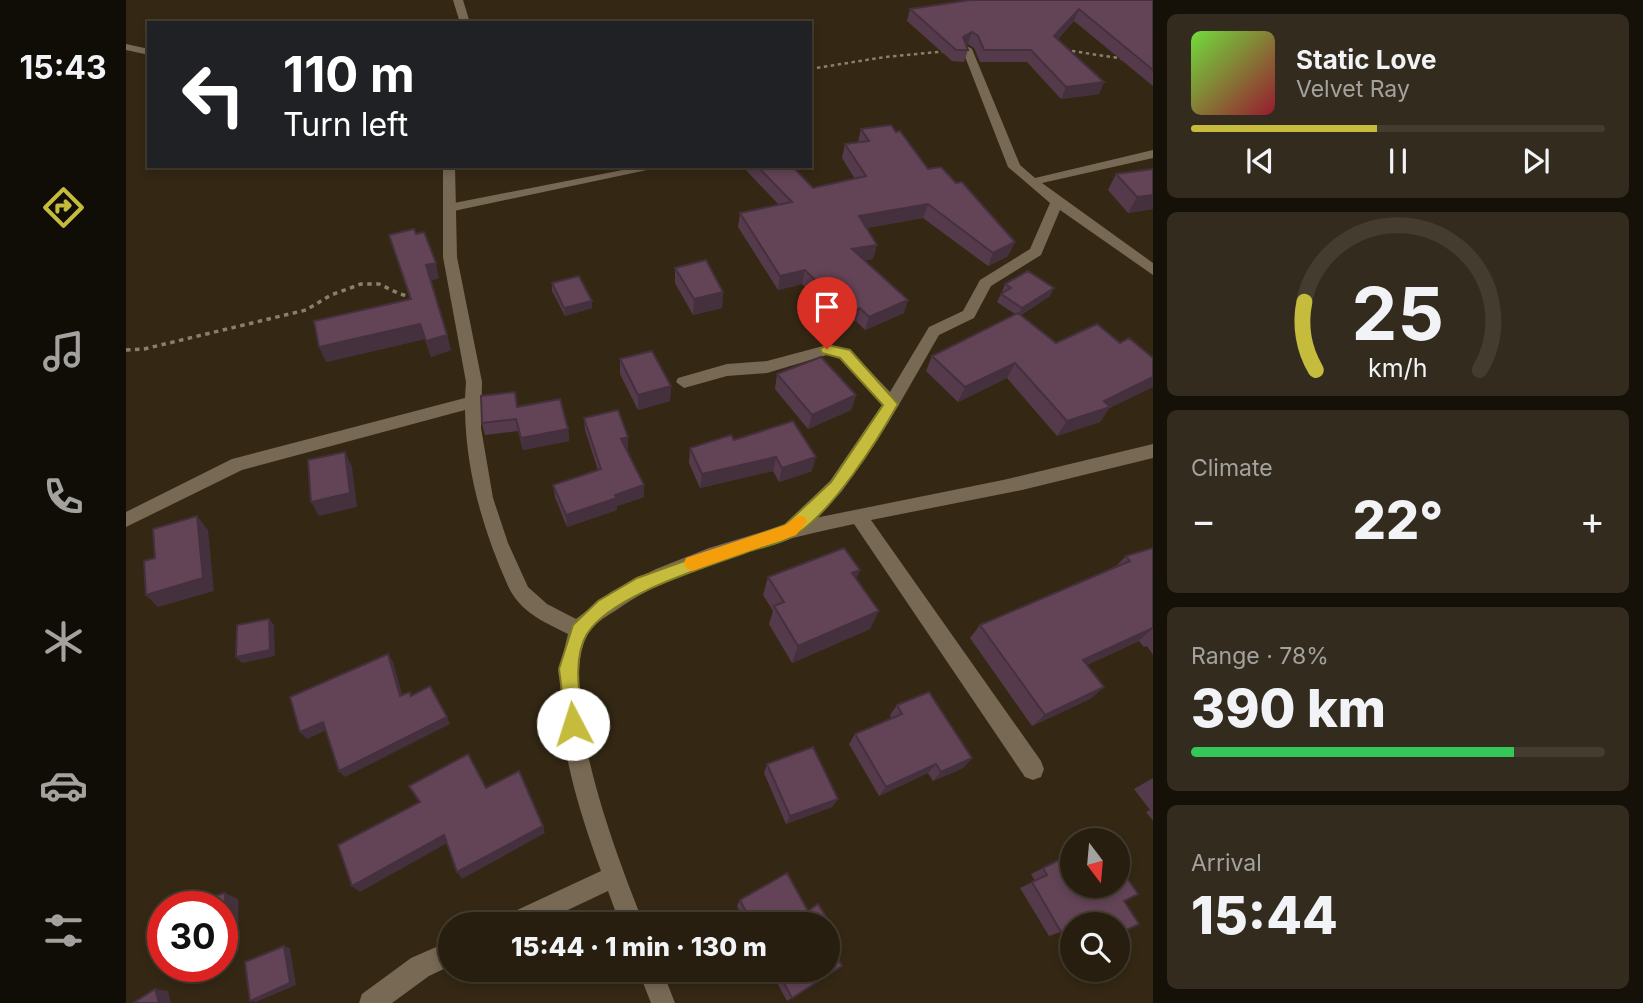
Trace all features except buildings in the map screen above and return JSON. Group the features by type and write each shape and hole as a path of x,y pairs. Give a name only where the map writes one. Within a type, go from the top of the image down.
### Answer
{"street":[{"path":"458,0 464,21"},
{"path":"126,47 147,52"},
{"path":"967,49 1014,167 1057,202 1153,270"},
{"path":"1031,182 1153,154"},
{"path":"449,168 450,257 474,382 472,402 478,461 491,526 520,592 538,609 579,630"},
{"path":"791,530 836,486 891,404 934,331 969,314 985,284 1036,252 1057,202"},
{"path":"684,382 727,370 767,367 827,349 845,354 891,404"},
{"path":"126,520 238,464 472,402"},
{"path":"627,912 613,877 576,751 569,669 579,630 604,607 643,584 693,563 791,530 1059,475 1153,451"},
{"path":"858,515 1033,769"},
{"path":"538,912 613,877"},
{"path":"371,1003 420,967 438,959"},
{"path":"655,982 663,1003"}],"lane":[{"path":"449,208 651,168"}],"path":[{"path":"126,350 144,349 306,310 322,298 365,282 380,284 395,294 408,298 458,300"}],"slow traffic":[{"path":"692,563 791,530 799,522"}],"route":[{"path":"573,724 569,669 579,630 604,607 668,573 791,530 836,486 891,404 845,354 827,349"}]}
